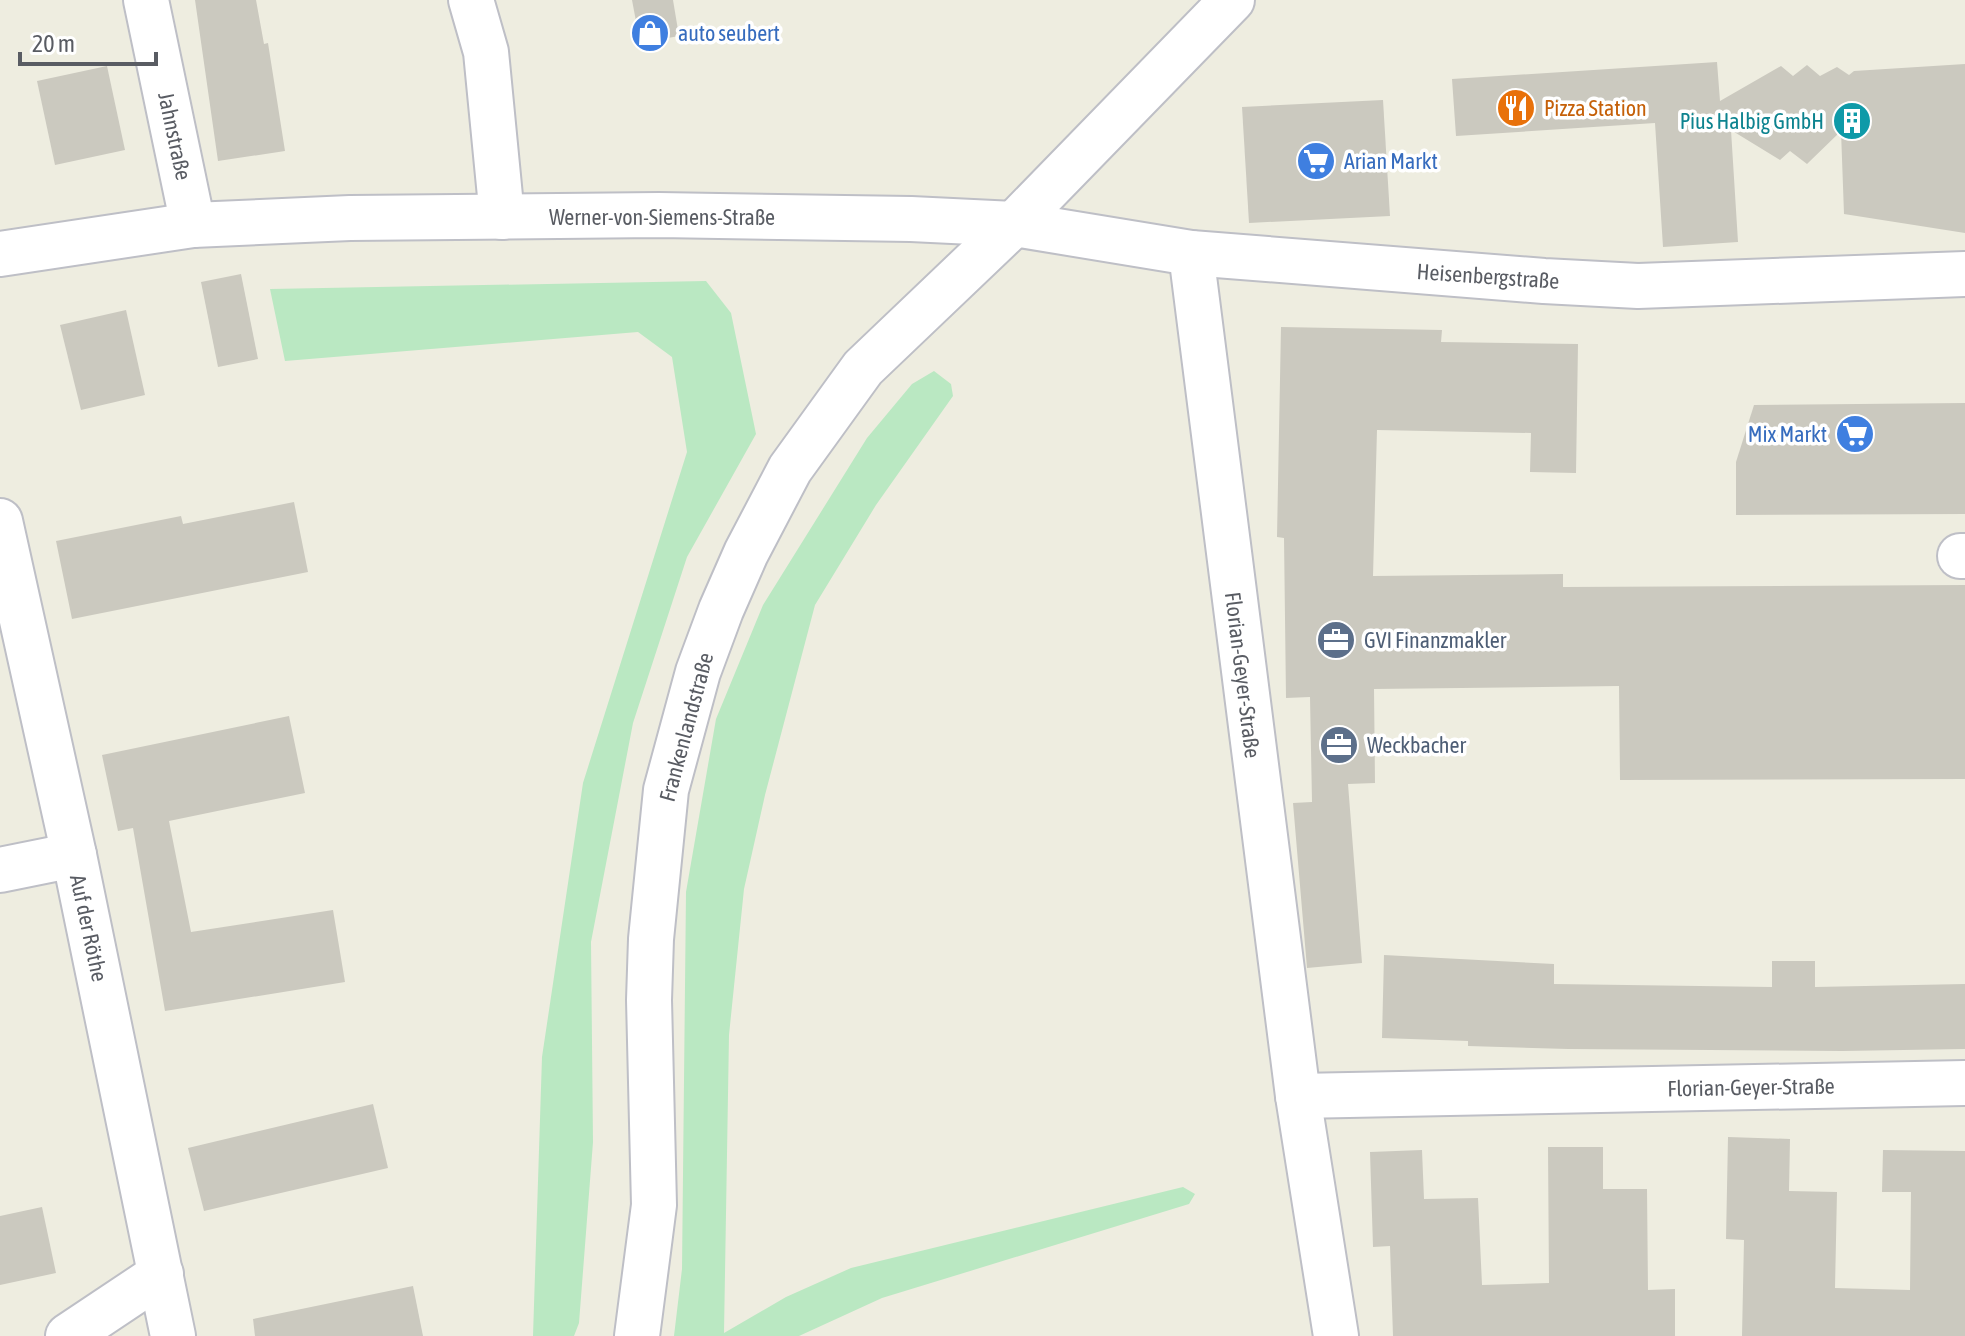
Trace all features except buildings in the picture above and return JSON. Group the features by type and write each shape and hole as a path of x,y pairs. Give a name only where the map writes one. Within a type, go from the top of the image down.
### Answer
{"street":[{"name":"Jahnstraße","path":"146,0 193,225"},
{"path":"471,0 486,52 502,217"},
{"path":"1014,224 1232,0"},
{"name":"Werner-von-Siemens-Straße","path":"0,254 193,225 350,218 659,215 1014,224"},
{"name":"Heisenbergstraße","path":"1014,224 1191,253 1638,286 1965,274"},
{"name":"Frankenlandstraße","path":"637,1336 654,1205 649,1000 651,939 666,790 698,672 746,553 790,469 863,368 1014,224"},
{"name":"Florian-Geyer-Straße","path":"1191,253 1298,1096 1336,1336"},
{"name":"Auf der Röthe","path":"0,521 15,664 74,855 173,1336"},
{"path":"0,870 74,855"},
{"name":"Florian-Geyer-Straße","path":"1298,1096 1965,1083"},
{"path":"68,1336 161,1274"}],"green space":[{"path":"706,281 731,313 756,434 687,557 633,723 591,942 593,1142 579,1323 574,1336 533,1336 542,1057 583,783 687,452 672,357 638,332 285,361 270,289"},
{"path":"934,371 951,384 953,396 876,505 815,605 765,795 744,889 729,1035 724,1333 786,1297 851,1268 1183,1187 1195,1194 1189,1204 882,1298 799,1336 674,1336 682,1269 686,892 716,719 763,605 867,438 912,384"}],"place":[{"name":"auto seubert","path":"650,33"},
{"name":"Pizza Station","path":"1516,108"},
{"name":"Pius Halbig GmbH","path":"1852,121"},
{"name":"Arian Markt","path":"1316,161"},
{"name":"Mix Markt","path":"1855,434"},
{"name":"GVI Finanzmakler","path":"1336,640"},
{"name":"Weckbacher","path":"1339,745"}]}
